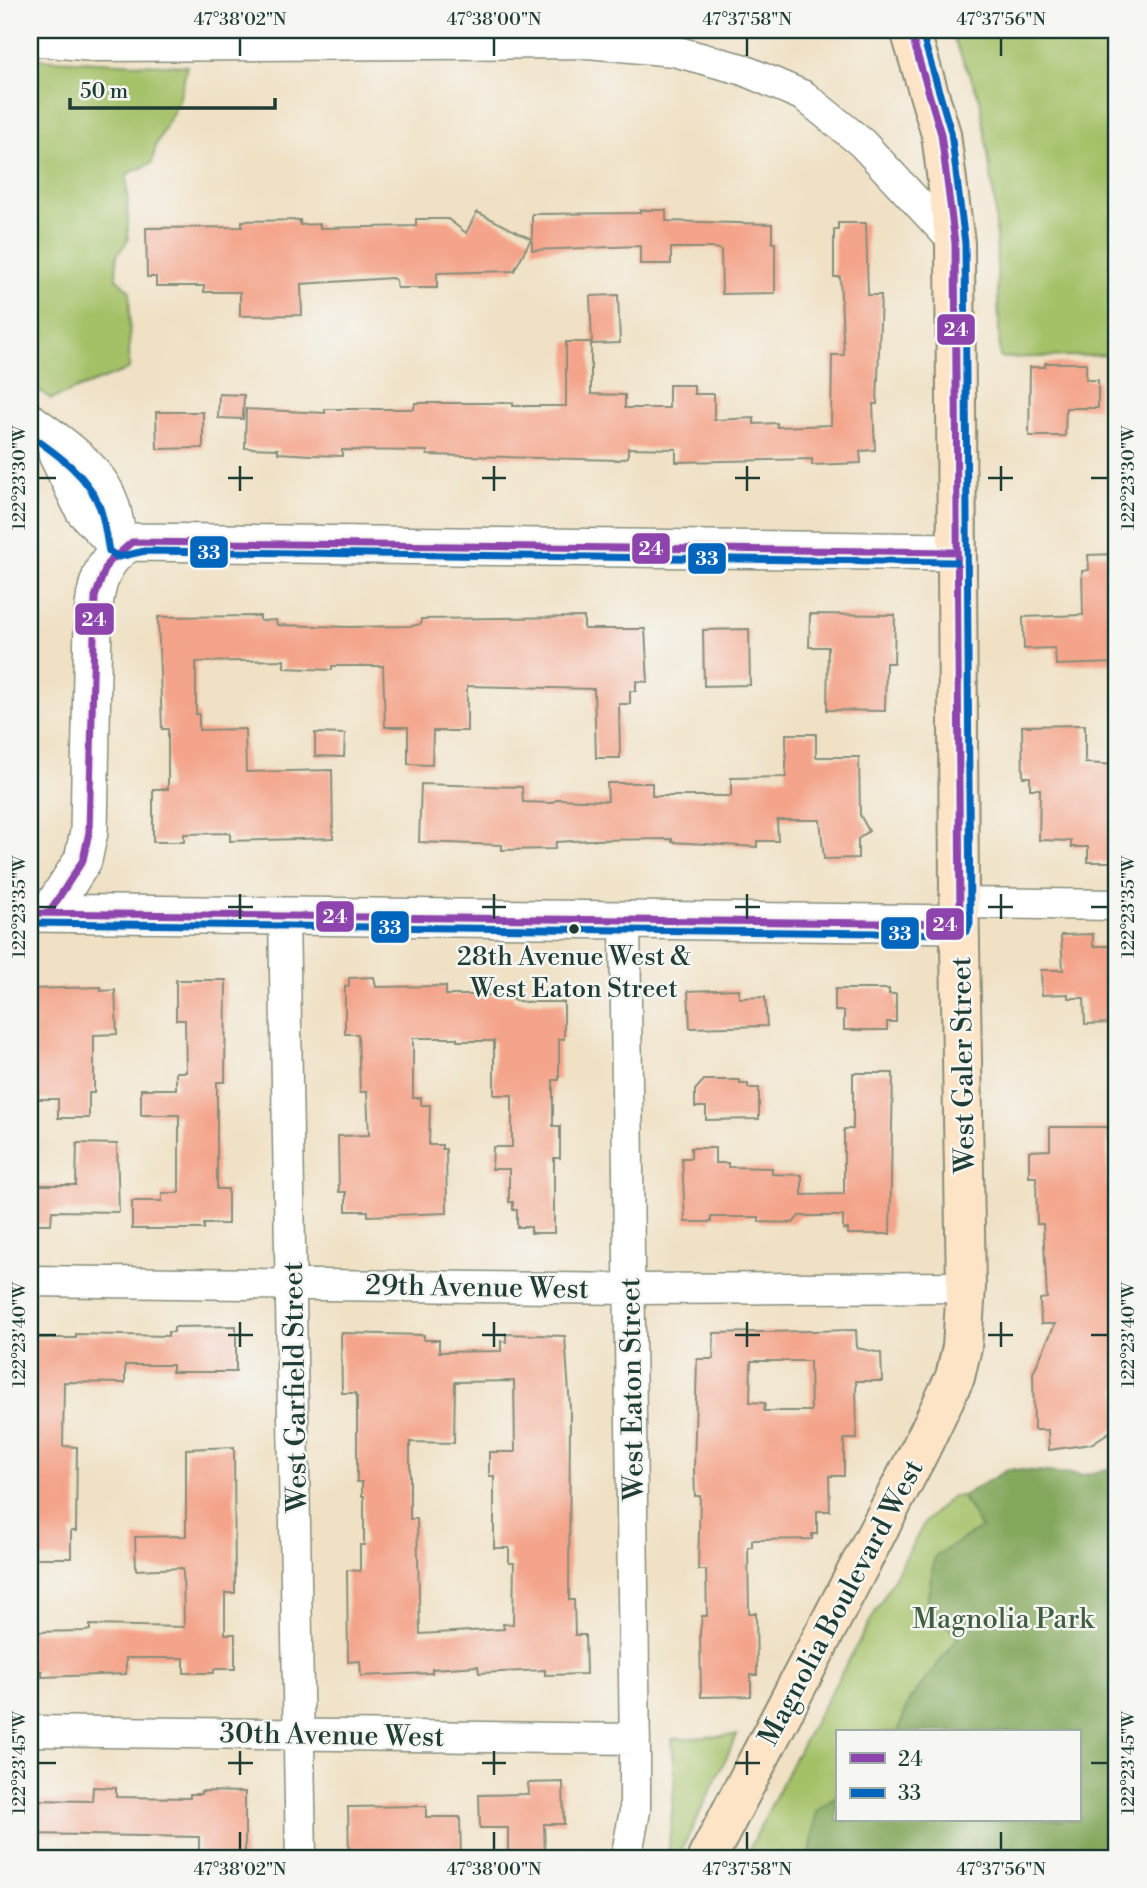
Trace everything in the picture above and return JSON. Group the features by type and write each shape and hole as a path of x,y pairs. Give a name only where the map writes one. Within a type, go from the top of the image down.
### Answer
{"main road":[{"path":"910,30 942,134 955,243"},
{"name":"West Galer Street","path":"955,243 956,552 966,1287 962,1341"},
{"name":"Magnolia Boulevard West","path":"707,1858 920,1450 955,1377 962,1341"}],"street":[{"path":"30,40 93,46 587,43 674,51 741,69 804,96 862,143 955,243"},
{"path":"38,428 84,510 119,547"},
{"path":"39,913 83,860 89,832 92,770 93,611 99,581 119,547 144,540 956,552"},
{"path":"39,913 625,919 960,914 1117,905"},
{"name":"West Garfield Street","path":"284,915 301,1858"},
{"name":"West Eaton Street","path":"625,919 635,1739 635,1811 626,1858"},
{"name":"29th Avenue West","path":"30,1281 629,1289 966,1287"},
{"name":"30th Avenue West","path":"30,1731 635,1739"}],"green space":[{"path":"950,30 1117,30 1117,355 1000,358 995,204 980,99"},
{"path":"30,59 187,66 179,101 156,145 152,163 127,174 128,240 117,255 116,278 130,291 129,369 51,399 30,383"},
{"name":"Magnolia Park","path":"1117,1467 1117,1858 810,1858 816,1812 836,1797 836,1822 1080,1822 1080,1730 899,1730 909,1701 958,1638 927,1602 935,1556 981,1528 962,1496 1009,1469 1084,1475"},
{"name":"Magnolia Park","path":"952,1496 1117,1498 1117,1858 745,1858 794,1759 925,1522"},
{"path":"737,1735 678,1858 668,1858 675,1776 672,1739"}],"building":[{"path":"640,210 666,210 666,221 772,224 772,243 775,243 775,293 722,294 721,250 715,248 671,248 671,264 640,264 640,246 532,250 532,214 640,213"},
{"path":"477,212 531,239 514,271 437,273 437,288 397,288 396,280 392,278 301,284 302,315 240,316 240,292 204,292 204,286 156,286 156,277 147,277 146,228 242,227 242,221 300,220 300,225 320,224 320,228 416,226 416,219 448,219 466,233"},
{"path":"838,223 866,223 868,295 881,295 877,404 873,404 875,450 860,451 861,463 812,465 812,459 676,462 676,449 628,448 628,457 619,460 427,455 427,451 342,450 342,456 278,453 278,449 245,448 246,409 325,413 325,409 414,409 415,403 566,406 566,342 591,342 591,394 625,395 625,408 669,408 669,385 694,385 694,394 714,394 714,420 754,418 754,424 777,423 777,427 831,425 832,355 844,355 840,277 834,277 834,230 838,230"},
{"path":"618,295 620,343 592,344 590,296"},
{"path":"1045,363 1086,363 1086,380 1098,380 1098,408 1066,408 1065,436 1029,436 1030,367 1045,367"},
{"path":"219,394 244,395 243,419 218,418"},
{"path":"156,412 203,412 203,448 157,449"},
{"path":"1117,554 1117,663 1056,665 1055,648 1024,649 1023,617 1083,615 1082,571 1089,570 1088,555"},
{"path":"810,614 895,615 894,663 886,663 885,711 827,710 828,647 809,647"},
{"path":"260,616 260,621 276,620 277,625 349,627 411,626 421,624 421,619 584,617 584,629 645,629 648,682 636,681 636,691 630,691 630,704 619,704 620,758 596,758 594,689 467,686 467,731 433,731 432,765 408,764 408,727 385,727 383,666 332,666 332,670 284,668 284,660 196,662 196,714 199,714 199,730 245,729 246,772 332,770 333,838 230,841 230,833 184,834 184,842 153,842 153,789 168,789 168,729 162,729 158,617"},
{"path":"749,629 750,685 704,686 703,630"},
{"path":"1085,725 1085,763 1117,765 1117,862 1088,862 1088,847 1071,847 1071,841 1039,840 1040,789 1030,789 1030,777 1023,777 1022,726"},
{"path":"315,733 345,734 344,757 315,756"},
{"path":"786,734 816,734 816,757 859,757 860,815 869,831 858,839 858,858 824,859 820,820 777,820 778,841 757,841 757,847 672,842 672,839 556,842 555,849 502,850 502,845 419,842 421,784 522,787 523,802 551,803 558,799 608,801 607,783 652,783 652,796 731,796 731,778 786,777"},
{"path":"1093,934 1093,946 1117,946 1117,1023 1085,1024 1084,998 1068,998 1068,994 1042,995 1041,970 1063,970 1061,935"},
{"path":"374,977 376,987 446,986 446,995 513,995 513,1000 525,1002 564,1002 564,1039 559,1039 559,1080 553,1080 553,1126 560,1126 560,1158 554,1158 554,1233 531,1233 531,1227 517,1227 517,1210 513,1210 513,1202 509,1202 509,1169 492,1169 493,1147 512,1147 512,1095 494,1095 494,1041 413,1038 413,1098 421,1098 421,1105 430,1105 429,1145 442,1145 442,1149 446,1149 447,1213 368,1216 368,1211 346,1211 346,1192 339,1192 338,1136 369,1135 367,1092 360,1092 358,1034 345,1034 345,986 349,986 349,978"},
{"path":"176,980 226,980 225,1082 217,1082 217,1189 228,1189 228,1224 204,1224 204,1229 132,1229 132,1201 162,1201 162,1193 179,1193 179,1115 141,1115 141,1089 176,1089 176,1072 186,1072 185,1020 176,1020"},
{"path":"101,987 101,991 115,990 117,1034 94,1035 94,1093 89,1093 89,1118 58,1118 58,1099 38,1099 38,1086 30,1086 30,989"},
{"path":"739,989 739,998 765,997 767,1026 690,1028 688,991"},
{"path":"835,989 889,989 889,994 896,994 896,1022 887,1022 887,1030 844,1030 844,1011 835,1011"},
{"path":"853,1073 893,1073 890,1234 848,1234 848,1229 843,1229 843,1216 799,1216 793,1223 759,1222 759,1217 711,1217 711,1222 685,1222 682,1158 691,1158 691,1148 715,1148 715,1163 728,1163 728,1167 772,1168 772,1174 802,1175 802,1195 844,1194 844,1129 853,1129"},
{"path":"704,1080 740,1080 740,1084 748,1084 748,1088 759,1088 759,1119 706,1120 706,1107 695,1107 695,1090"},
{"path":"1050,1127 1107,1127 1107,1187 1117,1187 1117,1427 1091,1444 1049,1450 1048,1430 1034,1430 1033,1373 1055,1324 1041,1324 1040,1299 1047,1298 1043,1224 1037,1224 1036,1177 1029,1177 1029,1151 1050,1150"},
{"path":"77,1143 117,1144 119,1212 52,1211 51,1224 30,1224 30,1185 76,1185"},
{"path":"236,1326 236,1372 172,1372 172,1365 125,1365 125,1383 64,1382 63,1446 77,1447 76,1531 71,1531 71,1558 35,1558 30,1492 30,1338 76,1338 76,1334 168,1336 168,1332 174,1332 174,1327"},
{"path":"856,1330 857,1348 881,1353 882,1381 856,1381 857,1439 844,1439 844,1476 829,1476 830,1511 817,1511 817,1534 812,1534 812,1539 752,1540 752,1547 748,1547 749,1613 756,1613 757,1675 751,1675 751,1696 701,1697 700,1632 702,1616 707,1616 706,1570 698,1570 700,1496 695,1496 697,1359 713,1359 714,1333","holes":["751,1361 810,1361 811,1411 764,1411 765,1403 750,1402"]},
{"path":"341,1333 424,1335 424,1340 439,1340 439,1352 501,1351 501,1341 506,1342 506,1334 565,1336 570,1408 569,1600 574,1600 575,1635 585,1635 586,1674 545,1675 545,1670 479,1673 478,1666 432,1669 432,1673 361,1676 360,1661 348,1662 347,1570 360,1571 360,1545 364,1545 364,1496 362,1482 357,1482 357,1397 355,1393 342,1393","holes":["514,1381 515,1452 489,1452 489,1476 494,1476 494,1548 509,1548 509,1563 514,1563 513,1624 503,1624 504,1629 420,1634 417,1519 410,1519 410,1442 454,1443 455,1382"]},
{"path":"234,1447 235,1593 225,1593 225,1634 235,1634 235,1669 214,1669 214,1673 184,1673 184,1658 126,1658 126,1674 42,1677 42,1671 30,1671 30,1632 86,1631 90,1630 90,1625 184,1627 183,1568 136,1570 135,1537 186,1536 186,1449"},
{"path":"563,1782 564,1824 544,1824 545,1858 508,1858 508,1828 480,1828 479,1795 529,1794 528,1783"},
{"path":"93,1787 116,1788 116,1797 190,1798 190,1794 201,1794 201,1791 245,1792 245,1858 199,1858 199,1837 30,1834 30,1800 92,1801"},
{"path":"426,1806 426,1817 460,1817 461,1858 349,1858 348,1807"}],"transit line":[{"name":"24","path":"30,913 960,924 955,243 941,134 910,30"},
{"name":"33","path":"30,923 960,934 967,931 970,924 965,243 951,132 921,30"},
{"name":"33","path":"30,435 71,466 88,485 100,508 109,551 118,557 145,551 956,562"},
{"name":"24","path":"49,913 83,860 89,832 95,597 107,564 132,542 956,552"}],"place":[{"name":"28th Avenue West & West Eaton Street","path":"574,929"}]}
